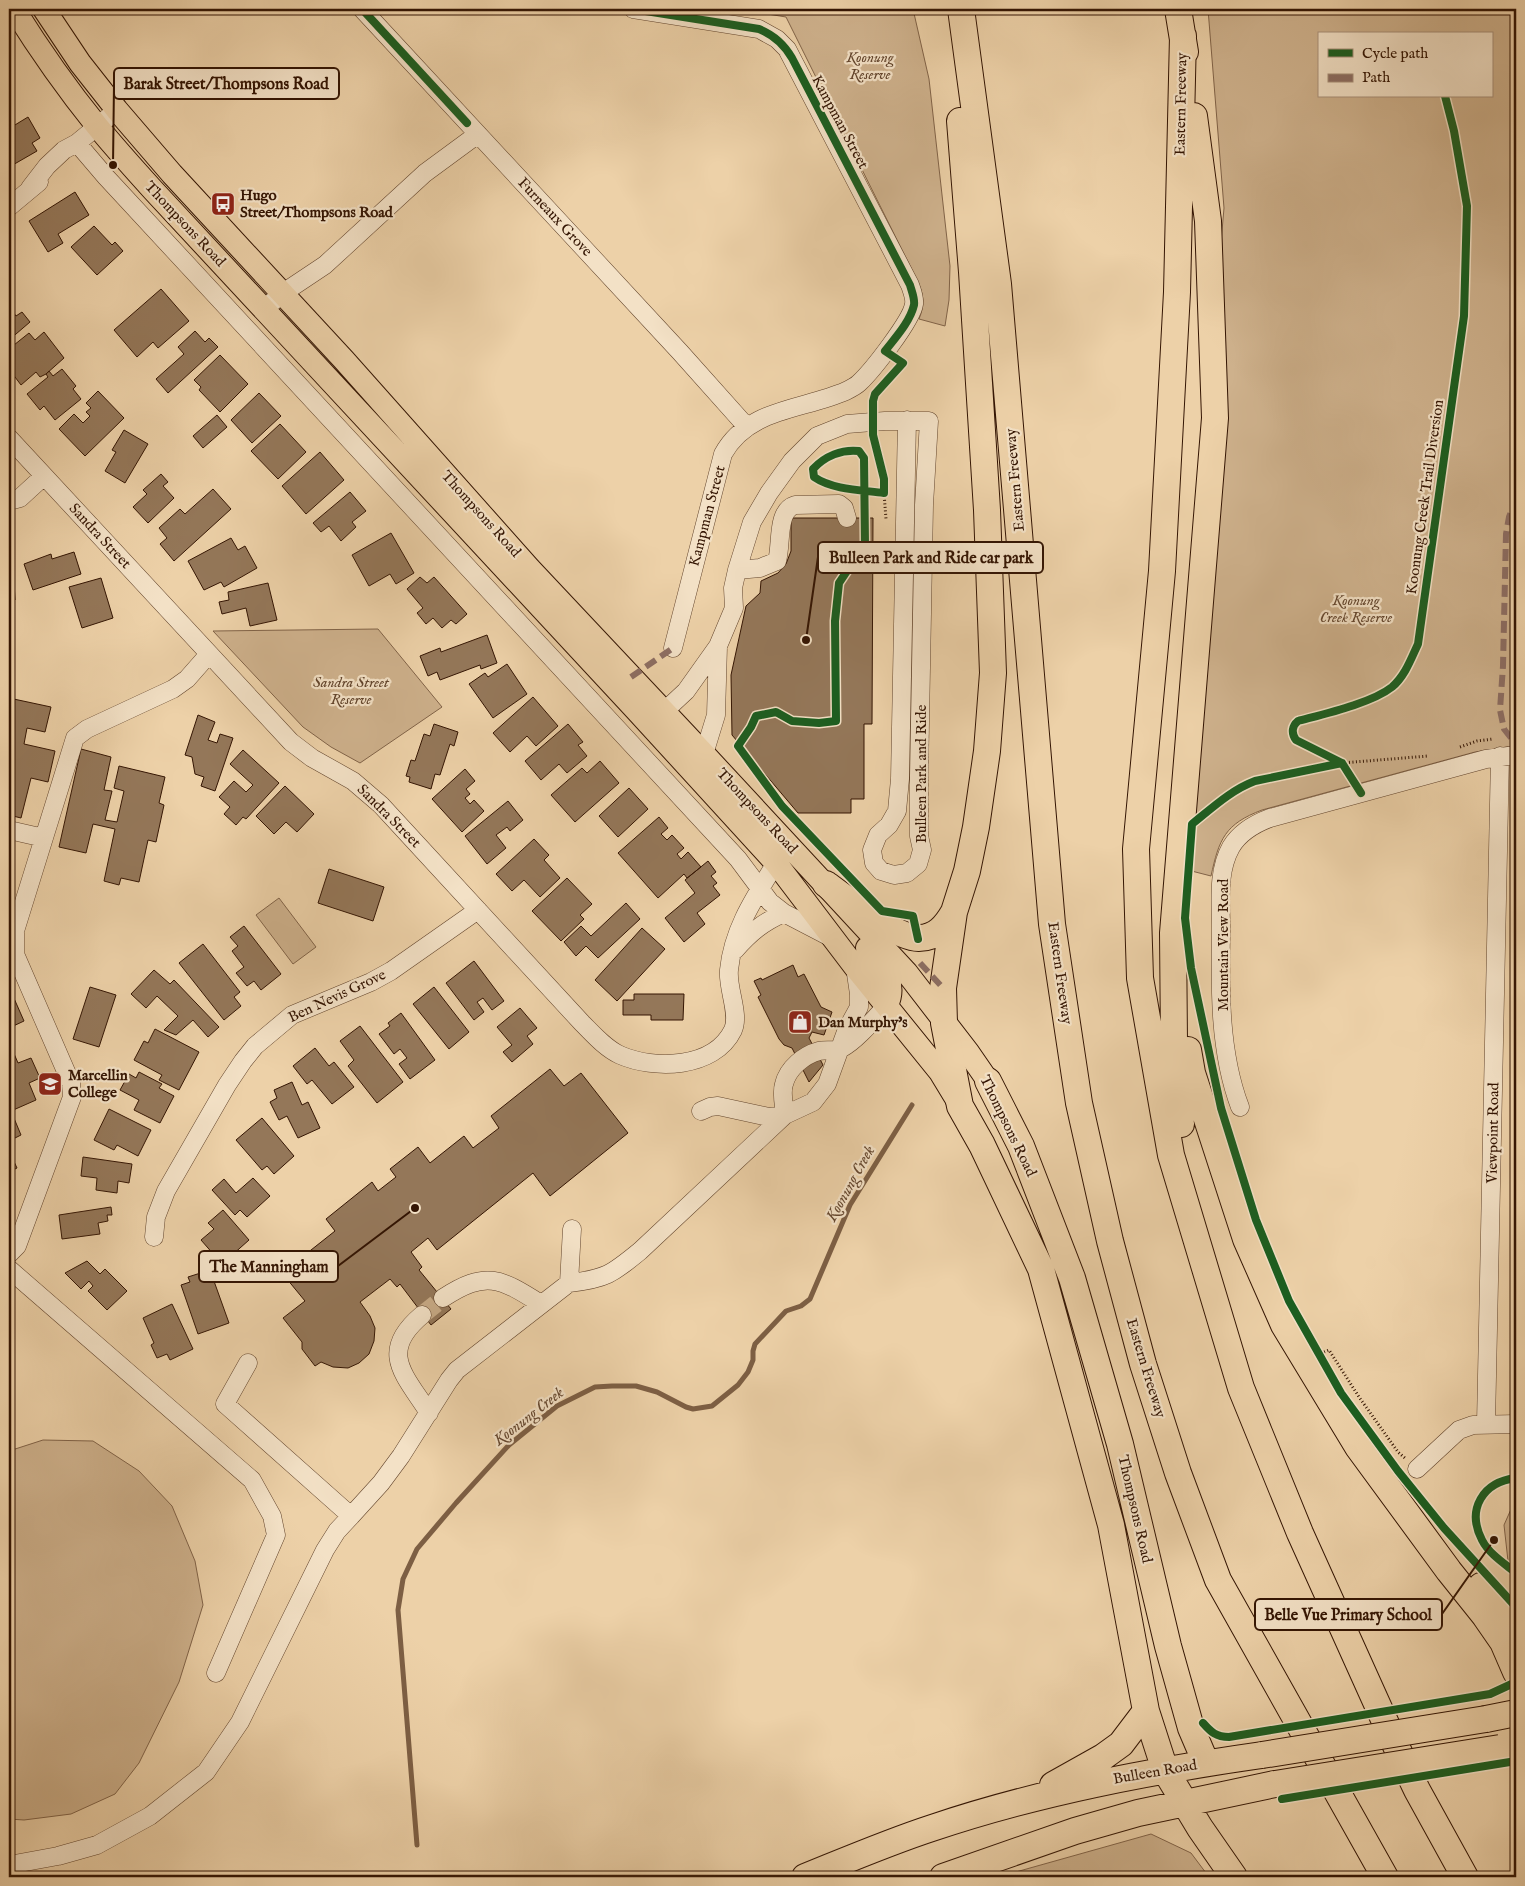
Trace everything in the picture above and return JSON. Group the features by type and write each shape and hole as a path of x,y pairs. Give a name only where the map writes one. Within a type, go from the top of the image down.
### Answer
{"highway":[{"path":"948,9 956,73 972,272 987,510 993,673 987,751 976,827 967,871 954,912 943,988 944,1023 960,1106"},
{"name":"Eastern Freeway","path":"961,9 998,284 1052,924 1079,1104 1110,1241 1143,1364 1178,1473 1218,1580 1385,1877"},
{"name":"Eastern Freeway","path":"1178,9 1208,221 1215,418 1173,933 1174,1042 1184,1152 1203,1250 1241,1388"},
{"name":"Eastern Freeway","path":"1183,36 1177,292 1162,571 1136,849 1140,978 1171,1155 1241,1388 1300,1533 1396,1746 1417,1790 1465,1877"},
{"path":"826,884 888,927 918,939 932,936 945,927 954,912"},
{"path":"1173,933 1173,966 1192,1074 1246,1239 1284,1325 1358,1447 1449,1571 1485,1616 1502,1642 1512,1679"},
{"name":"Thompsons Road","path":"988,1081 1021,1146 1072,1278 1120,1444 1168,1646 1191,1728 1206,1763"},
{"name":"Thompsons Road","path":"960,1106 982,1145 1041,1269 1111,1525 1146,1711 1165,1770 1234,1877"},
{"path":"1358,1447 1516,1626"},
{"name":"Bulleen Road","path":"805,1877 882,1846 956,1821 1021,1802 1137,1774 1262,1755 1482,1708 1516,1714"},
{"path":"1021,1802 1104,1757 1121,1744 1146,1711"},
{"path":"943,1877 1093,1826 1185,1803 1275,1784 1508,1746"}],"main road":[{"name":"Thompsons Road","path":"14,9 52,66 97,126 153,190 270,316 657,719 704,754 826,884 907,974 968,1052 988,1081"},
{"name":"Thompsons Road","path":"44,9 80,63 117,110 172,174 289,299 530,569 657,719 776,863 855,967 940,1072 960,1106"},
{"path":"826,884 888,978 891,992 886,1005"}],"street":[{"name":"Furneaux Grove","path":"362,9 747,427"},
{"name":"Kampman Street","path":"632,9 759,30 777,39 787,49 910,285 914,305 909,318 858,384 846,391 767,415 747,427 734,439 723,454 673,648"},
{"path":"9,207 30,188 47,166 64,150 77,143 117,110"},
{"path":"270,316 472,128"},
{"name":"Thompsons Road","path":"77,143 106,177 749,871 759,889 770,902 784,913 835,939"},
{"path":"657,719 686,691 718,646 734,608 733,588 752,522 769,493 792,461 817,436 847,424 907,420"},
{"name":"Bulleen Park and Ride","path":"907,420 930,420 924,505 919,766 919,836 922,850 918,864 907,873 894,875 882,871 874,863 872,850 878,835 889,825 897,811 900,779 907,420"},
{"name":"Sandra Street","path":"9,438 300,750 353,781 382,805 599,1039 619,1054 651,1063 672,1064 710,1054 730,1035 736,1019 729,981 730,961 736,933 759,889 776,863"},
{"path":"9,501 20,498 44,476"},
{"path":"737,570 760,568 777,561 780,553 783,514 788,507 795,505 839,504 844,508 847,518"},
{"path":"704,754 716,715 718,646"},
{"path":"9,1254 17,1246 72,1097 71,1083 12,955 15,932 75,738 87,729 178,686 194,672 209,654"},
{"name":"Mountain View Road","path":"1240,1107 1225,1046 1220,965 1221,882 1226,859 1238,838 1258,822 1361,793 1508,756"},
{"name":"Viewpoint Road","path":"1486,1424 1508,756"},
{"path":"9,830 44,838"},
{"name":"Ben Nevis Grove","path":"154,1237 156,1217 166,1191 227,1084 255,1046 292,1015 371,982 391,971 478,910"},
{"path":"733,952 749,934 765,922 784,913"},
{"path":"9,1865 58,1856 97,1845 150,1816 206,1772 240,1722 325,1550 337,1532 381,1483 401,1456 449,1380 465,1362 569,1283 604,1277 616,1270 728,1170 786,1115 813,1102 823,1092 841,1049 846,1029 859,1007 855,967"},
{"path":"786,1115 784,1082 792,1068 807,1055 820,1050 841,1049 871,1022 886,1005"},
{"path":"700,1112 710,1107 718,1106 769,1117 786,1115"},
{"path":"569,1283 572,1229"},
{"path":"9,1269 252,1480 272,1516 276,1535 216,1673"},
{"path":"443,1298 468,1284 490,1280 502,1282 513,1287 541,1304"},
{"path":"422,1315 404,1332 398,1351 402,1372 429,1413"},
{"path":"248,1363 225,1404 351,1516"},
{"path":"1417,1469 1459,1430 1473,1425 1516,1424"}],"path":[{"path":"874,491 884,489 887,525"},
{"path":"1456,748 1477,741 1494,739"},
{"path":"1338,761 1431,756"},
{"path":"1338,761 1361,793"},
{"path":"1320,1355 1329,1350 1398,1452 1417,1469"},
{"path":"1467,1697 1482,1708 1490,1694 1512,1679"}],"green space":[{"name":"Koonung Reserve","path":"737,9 913,9 929,79 950,266 949,300 945,326 919,319 923,302 919,284 786,17"},
{"name":"Koonung Creek Reserve","path":"1208,9 1515,9 1514,746 1475,752 1262,810 1240,821 1226,834 1217,852 1211,876 1176,867 1201,472 1224,208"},
{"name":"Sandra Street Reserve","path":"378,629 442,707 360,763 331,747 303,727 213,631"},
{"path":"279,898 316,947 293,964 256,915"},
{"path":"43,1440 93,1441 139,1471 172,1506 195,1561 203,1605 179,1682 139,1763 115,1794 71,1814 24,1820 9,1819 9,1451"},
{"path":"1516,1498 1516,1577 1509,1570 1504,1525"},
{"path":"1151,1834 1191,1853 1209,1877 998,1877"}],"building":[{"path":"28,117 40,138 32,143 37,151 11,166 9,161 9,135 12,133 10,128"},
{"path":"75,192 89,215 58,234 63,243 48,252 29,221"},
{"path":"94,226 112,245 115,242 123,251 97,275 71,247"},
{"path":"161,289 189,321 158,348 153,342 137,357 114,330"},
{"path":"9,306 16,316 22,312 30,322 9,340"},
{"path":"195,331 205,342 209,338 218,347 168,393 156,379 184,354 178,347"},
{"path":"44,332 64,358 46,374 40,377 36,372 21,385 9,369 9,349 29,333 35,340"},
{"path":"220,355 248,384 220,412 199,390 201,387 194,380"},
{"path":"62,369 76,386 73,389 81,399 55,420 44,406 40,410 27,394 48,377 46,374 49,371 53,376"},
{"path":"98,391 124,418 85,456 59,429 74,414 83,423 90,416 86,412 91,408 86,403"},
{"path":"259,393 281,416 252,443 231,420"},
{"path":"217,415 227,427 203,448 193,436"},
{"path":"280,424 306,452 278,479 251,451"},
{"path":"124,430 148,444 125,483 105,471 116,452 112,450"},
{"path":"320,452 344,480 306,514 282,486"},
{"path":"161,474 168,482 163,486 174,498 148,523 133,507 147,494 143,490"},
{"path":"213,489 231,509 174,561 160,544 167,538 159,528 180,509 185,514"},
{"path":"350,492 366,511 352,522 356,527 341,541 329,526 321,532 313,523"},
{"path":"791,518 873,518 872,724 864,724 864,799 851,799 851,813 798,813 732,735 731,675 746,606 760,593 761,581 778,573 786,564 791,551"},
{"path":"391,533 414,573 396,584 390,574 369,586 352,555"},
{"path":"231,538 238,550 245,546 257,568 224,587 221,582 204,590 188,561"},
{"path":"9,546 12,546 15,600 9,600"},
{"path":"74,552 81,574 33,590 24,564 51,554 52,559"},
{"path":"420,577 427,583 434,577 467,614 456,624 451,620 442,628 433,618 426,624 417,613 423,608 407,589"},
{"path":"101,578 113,618 82,628 69,587"},
{"path":"268,583 277,620 250,626 246,608 222,614 219,602 229,600 228,592"},
{"path":"487,635 497,663 481,669 480,665 440,680 437,672 428,676 420,656 440,648 441,652"},
{"path":"507,664 527,694 493,718 469,684 485,673 488,677"},
{"path":"533,697 558,726 536,746 527,736 510,752 493,733"},
{"path":"9,698 51,707 45,732 27,728 24,744 55,751 48,782 31,778 21,818 9,815"},
{"path":"198,715 215,722 208,740 217,743 220,734 233,738 215,791 201,786 204,777 195,774 192,757 185,755"},
{"path":"434,724 458,732 454,746 450,744 440,775 435,774 431,789 409,782 410,777 406,776 411,760 415,761 424,734 430,736"},
{"path":"568,724 583,742 578,745 587,756 567,773 559,764 541,780 525,761"},
{"path":"81,749 111,757 104,790 112,791 105,820 117,822 124,791 114,788 119,766 165,777 159,803 164,805 156,842 148,840 139,882 121,878 119,885 104,881 115,829 93,824 86,853 59,847"},
{"path":"243,750 279,783 246,819 243,817 236,825 224,814 230,807 219,797 234,781 246,792 253,785 230,764"},
{"path":"600,761 619,783 575,822 551,795 582,768 587,773"},
{"path":"465,769 475,781 466,789 470,794 465,798 470,804 474,800 484,811 462,832 432,799"},
{"path":"285,786 314,814 297,832 286,822 274,834 256,816"},
{"path":"629,788 648,809 618,837 599,816"},
{"path":"508,801 523,820 510,831 507,827 496,835 506,848 487,864 465,836"},
{"path":"659,817 668,828 661,834 667,840 672,835 684,848 677,854 681,859 688,852 701,867 687,878 684,874 658,898 618,853"},
{"path":"534,839 549,855 544,860 560,878 540,897 524,880 512,891 496,874"},
{"path":"708,861 716,872 711,876 717,883 713,886 720,895 697,913 705,924 684,942 665,918 695,893 685,880"},
{"path":"329,869 384,887 373,921 318,903"},
{"path":"9,874 14,894 9,902"},
{"path":"567,878 592,904 580,915 584,919 561,941 532,911"},
{"path":"626,903 640,919 598,958 586,946 576,956 564,942 581,926 591,936"},
{"path":"244,926 281,974 261,990 254,981 247,986 236,973 244,967 232,951 238,946 230,937"},
{"path":"642,928 665,949 617,1001 595,980"},
{"path":"203,944 240,992 234,997 241,1006 224,1020 179,963"},
{"path":"474,961 504,1001 492,1010 483,998 477,1002 484,1012 474,1020 446,983"},
{"name":"Dan Murphy's","path":"793,965 798,977 804,974 821,1007 832,1012 824,1035 812,1032 809,1038 823,1065 809,1082 792,1048 784,1045 779,1039 758,997 761,995 754,981 761,978 762,980"},
{"path":"154,970 170,984 174,980 219,1027 208,1037 193,1020 176,1035 164,1030 178,1016 157,996 146,1008 131,994"},
{"path":"9,987 24,1021 9,1028"},
{"path":"90,987 116,995 99,1047 73,1039"},
{"path":"434,987 469,1032 449,1049 413,1004"},
{"path":"634,994 684,994 683,1020 651,1020 651,1015 623,1015 623,1000 634,1000"},
{"path":"520,1008 537,1028 527,1036 533,1044 512,1062 503,1052 512,1045 497,1027"},
{"path":"401,1013 435,1060 410,1079 399,1064 407,1058 400,1049 394,1054 379,1034 390,1026 388,1023"},
{"path":"360,1026 403,1082 377,1103 348,1066 354,1060 340,1041"},
{"path":"155,1029 199,1052 179,1090 159,1080 162,1075 134,1060 144,1041 148,1043"},
{"path":"9,1042 18,1063 31,1058 40,1078 29,1083 36,1100 11,1111 21,1135 9,1141"},
{"path":"315,1048 329,1066 334,1062 354,1087 332,1104 312,1080 307,1084 293,1066"},
{"path":"550,1069 564,1086 581,1073 628,1133 550,1196 533,1173 437,1250 428,1238 411,1252 422,1267 419,1270 451,1309 431,1325 400,1284 397,1287 390,1279 360,1302 370,1316 375,1328 374,1341 369,1354 359,1363 348,1368 333,1367 321,1362 315,1366 302,1349 302,1342 283,1318 305,1301 282,1273 335,1231 326,1219 372,1182 378,1191 396,1177 390,1169 418,1147 430,1163 464,1136 473,1148 499,1128 491,1116"},
{"path":"139,1072 162,1084 159,1088 174,1096 160,1123 134,1110 139,1100 120,1090 129,1074 136,1078"},
{"path":"292,1082 302,1105 308,1102 320,1128 298,1138 287,1116 279,1120 270,1102 277,1098 274,1090"},
{"path":"109,1109 151,1130 138,1156 117,1145 114,1150 94,1140"},
{"path":"262,1118 294,1156 274,1174 267,1166 262,1170 236,1140"},
{"path":"9,1151 17,1168 9,1172"},
{"path":"83,1157 132,1164 129,1183 118,1181 117,1193 96,1190 97,1178 81,1176"},
{"path":"253,1178 270,1196 247,1217 240,1210 235,1215 212,1190 224,1179 236,1193"},
{"path":"111,1207 112,1215 107,1215 108,1221 98,1223 100,1234 62,1239 59,1215"},
{"path":"223,1210 249,1240 222,1264 201,1240 214,1229 208,1223"},
{"path":"87,1261 100,1274 105,1269 127,1291 107,1310 88,1291 93,1286 89,1281 81,1289 65,1273"},
{"path":"210,1270 229,1323 198,1334 181,1285 190,1282 188,1277"},
{"path":"172,1304 193,1349 170,1360 167,1354 157,1358 151,1345 154,1343 143,1318"}],"waterway":[{"name":"Koonung Creek","path":"417,1845 398,1610 403,1579 417,1549 509,1445 557,1406 595,1387 636,1386 657,1392 693,1409 712,1406 738,1385 748,1372 753,1360 755,1344 786,1311 801,1306 810,1299 850,1205 912,1105"}],"tunnel":[{"path":"422,1315 443,1298"}],"marked path":[{"path":"1511,738 1504,729 1500,710 1506,534 1509,517 1516,500"},
{"path":"631,677 673,648"},
{"path":"920,963 943,988"}],"cycle path":[{"path":"362,9 467,123"},
{"path":"633,9 759,29 782,44 792,58 910,285 914,300 912,311 902,330 885,351 903,363 875,394 873,401 873,435 884,479 884,493 875,492 866,491 857,490 848,489 830,485 814,477 813,469 823,460 840,452 859,451 864,458 865,544 859,557 839,583 835,621 836,721 819,723 792,721 776,712 756,716 738,746 782,806 882,911 913,916 918,939"},
{"name":"Koonung Creek Trail Diversion","path":"1361,793 1342,763 1296,740 1293,730 1294,725 1298,721 1360,703 1392,687 1404,673 1418,644 1464,316 1467,206 1454,131 1446,98"},
{"path":"1342,763 1255,781 1230,794 1192,824 1185,918 1191,968 1221,1108 1256,1220 1289,1301 1341,1393 1398,1471 1444,1528 1516,1607"},
{"path":"1516,1478 1495,1485 1487,1491 1477,1508 1476,1518 1478,1529 1485,1545 1516,1573"},
{"path":"1203,1723 1214,1733 1229,1737 1490,1694 1516,1682"},
{"path":"1282,1799 1516,1761"}],"place":[{"name":"Barak Street/Thompsons Road","path":"113,165"},
{"name":"Hugo Street/Thompsons Road","path":"223,204"},
{"name":"Bulleen Park and Ride car park","path":"806,640"},
{"name":"Dan Murphy's","path":"800,1022"},
{"name":"Marcellin College","path":"50,1084"},
{"name":"The Manningham","path":"415,1208"},
{"name":"Belle Vue Primary School","path":"1494,1540"}]}
